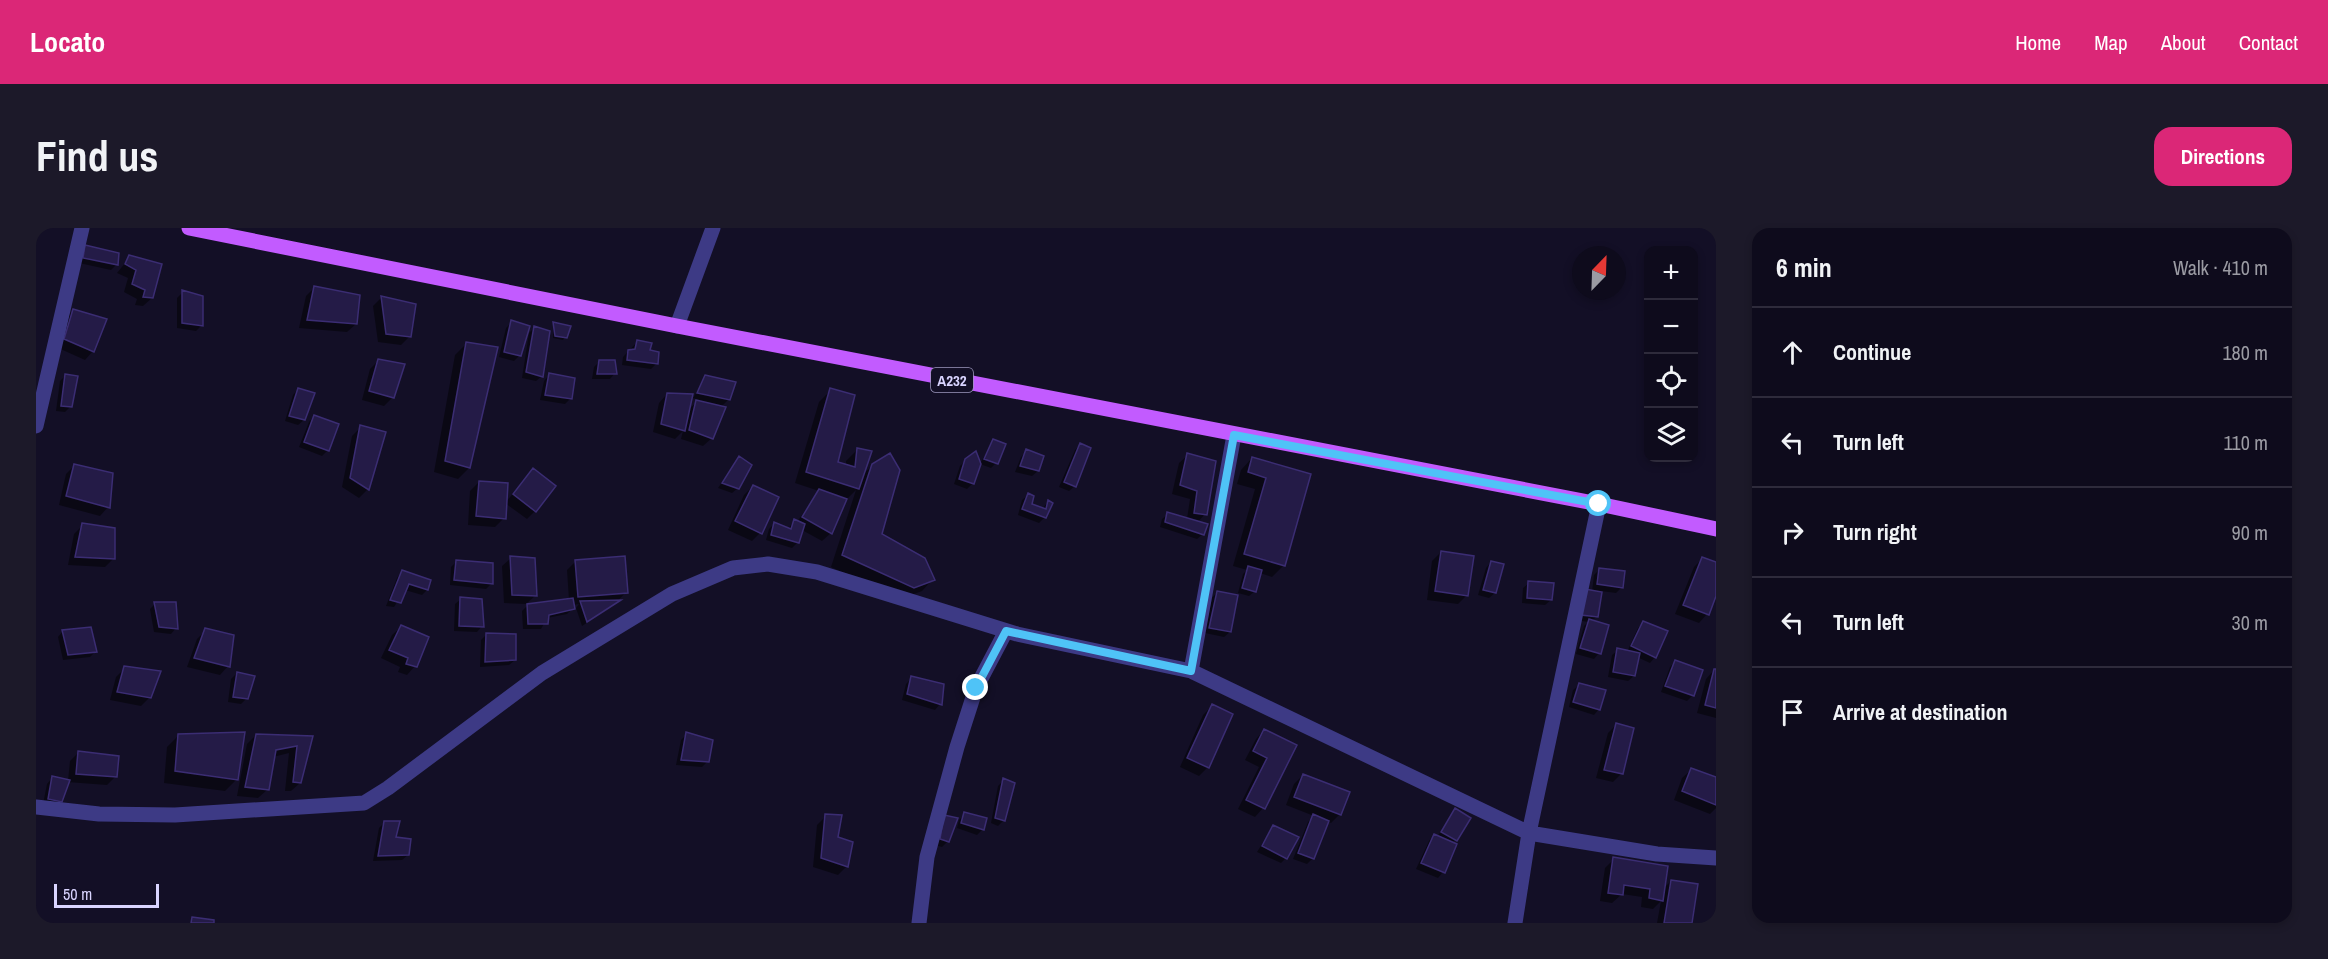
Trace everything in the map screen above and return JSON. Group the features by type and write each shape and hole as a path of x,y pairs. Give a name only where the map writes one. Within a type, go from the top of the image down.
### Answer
{"main road":[{"name":"A232","path":"189,228 677,326 1599,504 1716,529"}],"street":[{"path":"36,426 41,380 82,228"},
{"path":"677,326 713,228"},
{"path":"1191,671 1234,435"},
{"path":"1515,923 1529,833 1599,504"},
{"path":"36,807 99,814 175,815 364,803 388,788 542,673 672,594 733,568 768,564 817,572 1006,631 1191,671 1529,833 1657,854 1716,858"},
{"path":"920,923 927,857 957,747 976,688 1006,631"}],"building":[{"path":"85,245 119,253 118,265 83,258"},
{"path":"129,255 162,264 153,298 143,297 145,290 132,284 136,270 125,264"},
{"path":"314,286 360,295 357,324 307,320"},
{"path":"182,290 203,296 203,326 182,323"},
{"path":"381,296 416,304 411,337 386,334"},
{"path":"73,309 107,319 94,352 64,339"},
{"path":"511,320 530,326 521,356 504,352"},
{"path":"553,322 571,326 567,338 555,336"},
{"path":"534,326 550,331 543,377 526,372"},
{"path":"637,340 652,343 650,350 659,352 658,364 627,360 628,350 635,349"},
{"path":"466,342 498,347 470,468 445,461"},
{"path":"378,359 405,364 394,398 369,391"},
{"path":"599,360 615,360 617,374 597,374"},
{"path":"549,373 575,378 572,399 545,395"},
{"path":"65,374 78,376 72,407 61,406"},
{"path":"705,375 736,382 730,400 697,393"},
{"path":"298,388 315,393 305,420 289,416"},
{"path":"830,388 855,395 838,462 855,467 857,448 872,451 859,489 806,472"},
{"path":"667,393 693,394 685,431 661,424"},
{"path":"696,400 726,407 713,439 689,430"},
{"path":"314,415 339,424 329,451 304,442"},
{"path":"360,425 386,432 369,490 350,478"},
{"path":"993,439 1006,444 998,464 984,459"},
{"path":"1080,443 1091,448 1076,487 1064,482"},
{"path":"1026,449 1044,456 1039,471 1020,466"},
{"path":"976,451 981,464 974,484 959,479 965,459"},
{"path":"890,453 900,470 882,534 925,558 935,580 914,588 842,555 872,464"},
{"path":"1187,453 1216,461 1207,515 1194,513 1197,491 1180,485"},
{"path":"739,456 752,465 739,489 722,483"},
{"path":"1252,457 1311,474 1285,566 1244,554 1266,478 1248,472"},
{"path":"74,464 113,473 110,508 66,496"},
{"path":"533,468 556,486 536,512 513,494"},
{"path":"479,481 508,483 506,519 476,516"},
{"path":"753,485 779,497 762,534 735,521"},
{"path":"819,489 847,499 832,534 802,517"},
{"path":"1028,493 1034,496 1032,504 1046,509 1048,500 1053,503 1046,518 1022,509"},
{"path":"1167,512 1208,524 1204,535 1165,522"},
{"path":"794,519 805,524 799,543 771,535 774,522 791,529"},
{"path":"82,523 115,528 115,559 75,557"},
{"path":"1441,551 1474,556 1468,596 1435,591"},
{"path":"510,556 535,558 537,596 512,595"},
{"path":"625,556 628,593 578,597 575,560"},
{"path":"1702,557 1716,562 1716,596 1709,615 1683,605"},
{"path":"456,560 493,563 493,584 454,580"},
{"path":"1491,561 1504,564 1496,593 1483,590"},
{"path":"1248,566 1262,570 1256,592 1242,588"},
{"path":"1599,568 1625,571 1623,588 1597,584"},
{"path":"402,570 431,580 428,590 409,584 401,603 390,600"},
{"path":"1528,581 1554,583 1552,600 1527,598"},
{"path":"1585,589 1602,592 1598,617 1581,615"},
{"path":"1217,591 1238,595 1231,632 1209,628"},
{"path":"460,597 482,599 484,627 459,626"},
{"path":"573,598 575,609 549,615 548,624 528,624 527,604"},
{"path":"621,600 587,622 580,601"},
{"path":"154,602 176,602 178,629 159,627"},
{"path":"1589,619 1609,625 1601,654 1580,648"},
{"path":"1643,621 1668,631 1656,658 1631,646"},
{"path":"401,625 429,637 417,667 406,664 408,658 389,650"},
{"path":"91,627 97,652 68,655 62,630"},
{"path":"205,628 234,635 230,667 194,658"},
{"path":"486,633 516,634 516,660 485,662"},
{"path":"1617,648 1640,653 1635,676 1613,672"},
{"path":"1675,660 1703,670 1694,696 1665,686"},
{"path":"124,666 161,671 151,698 117,692"},
{"path":"1714,669 1716,669 1716,708 1705,705"},
{"path":"237,672 255,676 248,699 233,697"},
{"path":"911,676 944,684 942,705 907,694"},
{"path":"1579,683 1606,690 1600,710 1573,702"},
{"path":"1212,704 1233,714 1209,768 1187,758"},
{"path":"1616,723 1634,728 1623,774 1604,770"},
{"path":"1264,729 1297,745 1265,809 1246,800 1267,758 1253,751"},
{"path":"245,732 238,780 175,771 178,734"},
{"path":"686,732 713,740 709,762 681,760"},
{"path":"256,734 313,736 301,783 293,782 297,746 276,750 269,790 245,787"},
{"path":"78,751 119,756 117,777 76,774"},
{"path":"1691,768 1716,777 1716,805 1682,791"},
{"path":"1303,774 1350,792 1341,815 1294,797"},
{"path":"52,776 70,780 62,802 48,799"},
{"path":"1003,778 1015,783 1005,821 995,818"},
{"path":"1455,808 1471,818 1457,841 1441,832"},
{"path":"964,812 987,818 984,830 961,823"},
{"path":"825,814 842,815 838,837 853,842 848,867 821,858"},
{"path":"1313,814 1329,821 1314,859 1298,853"},
{"path":"944,815 958,818 949,842 940,839"},
{"path":"384,821 400,821 396,837 411,839 409,855 378,856"},
{"path":"1273,825 1299,837 1287,859 1262,846"},
{"path":"1434,834 1457,844 1445,873 1421,863"},
{"path":"1613,857 1668,866 1663,901 1649,898 1650,889 1624,885 1623,895 1608,893"},
{"path":"1671,880 1698,884 1692,923 1664,923"},
{"path":"192,917 214,920 214,923 191,923"}],"route":[{"path":"976,688 1006,631 1191,671 1234,435 1599,504"}]}
